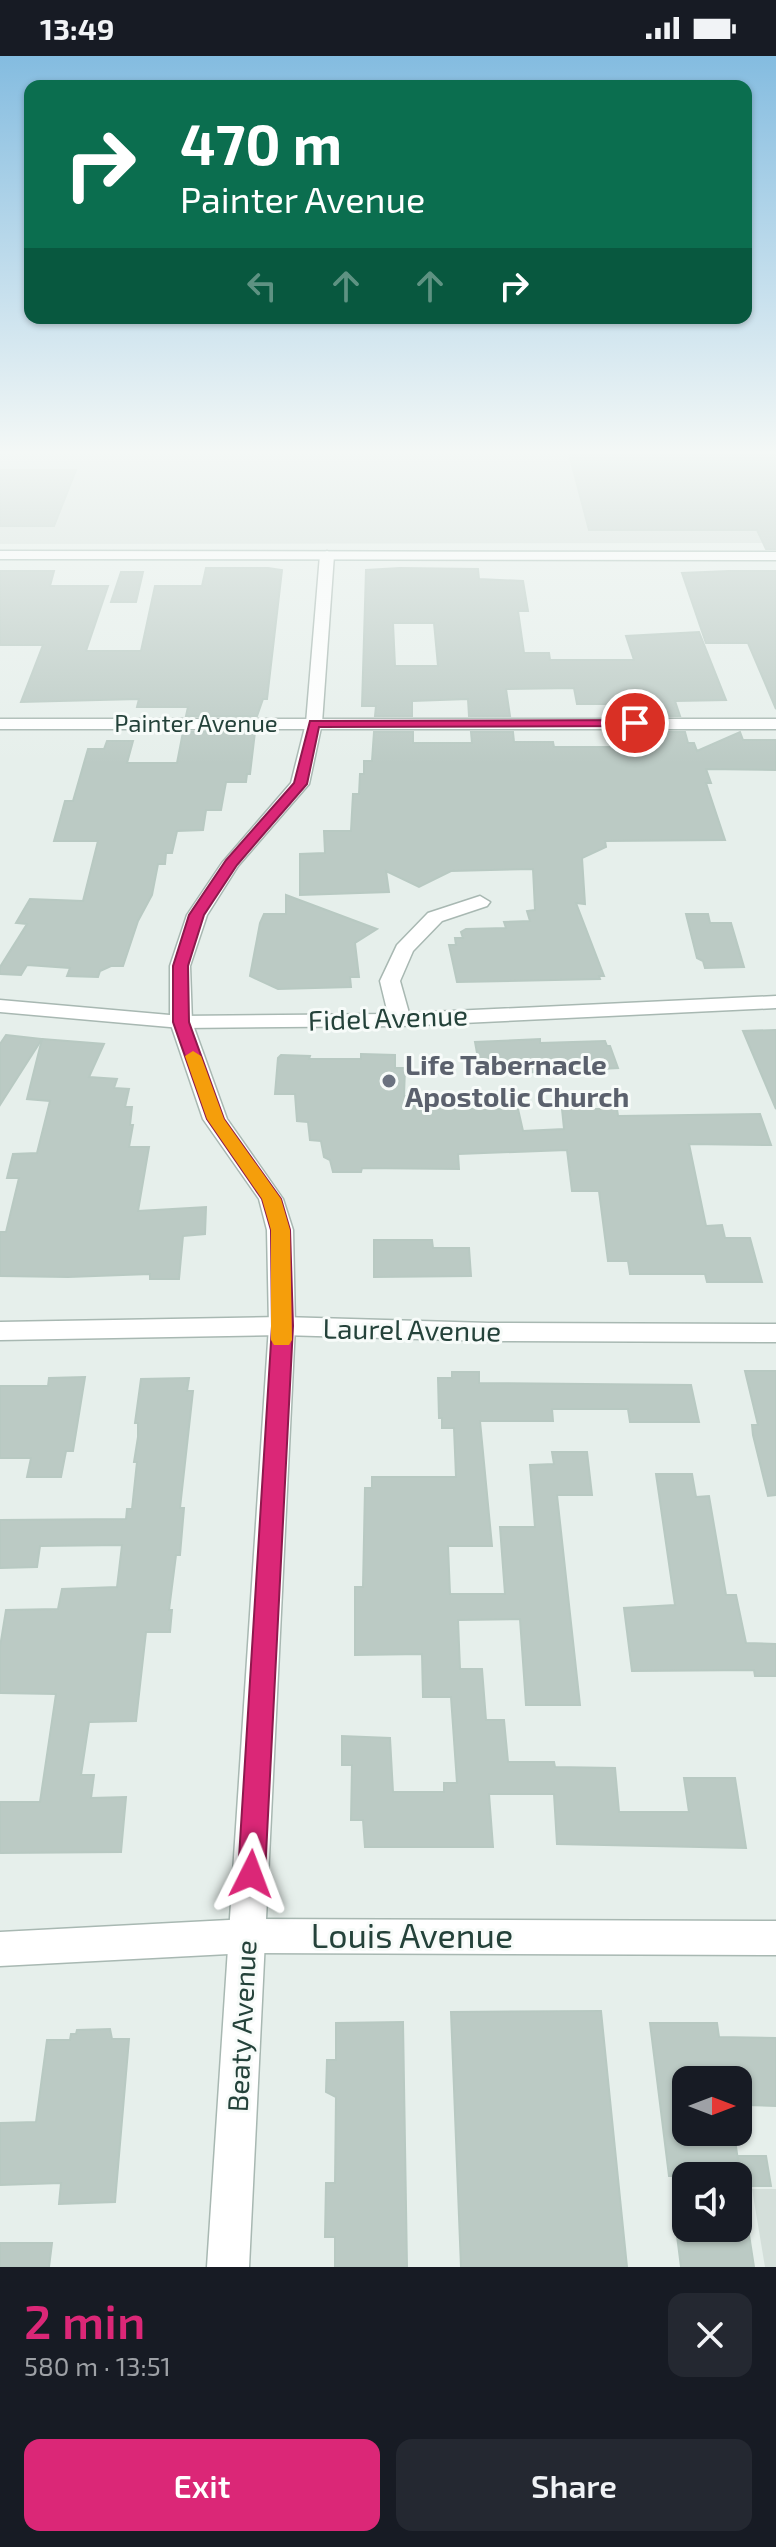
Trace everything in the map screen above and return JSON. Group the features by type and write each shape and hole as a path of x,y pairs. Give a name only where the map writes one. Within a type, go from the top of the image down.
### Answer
{"street":[{"name":"Beaty Avenue","path":"228,2267 282,1326 280,1230 271,1199 215,1119 181,1022 180,966 197,915 231,863 300,784 314,723 327,557"},
{"name":"Painter Avenue","path":"0,724 776,724"},
{"path":"400,1020 390,981 404,949 435,917 480,902"},
{"name":"Fidel Avenue","path":"0,1006 181,1022 400,1020 776,1002"},
{"name":"Laurel Avenue","path":"0,1331 282,1326 489,1332 776,1333"},
{"name":"Louis Avenue","path":"0,1949 248,1936 776,1938"}],"shaded area":[{"path":"752,2189 776,2189 776,2267 765,2267"}],"building":[{"path":"206,568 282,570 267,699 263,699 257,716 186,716 188,707 137,707 139,699 21,702 43,645 0,645 0,571 54,571 50,586 108,586 86,651 141,651 155,586 202,586"},
{"path":"478,569 479,579 523,581 528,611 518,611 524,653 549,653 550,660 634,660 626,636 699,632 726,700 675,701 680,716 642,716 639,704 577,704 574,688 506,689 510,716 469,716 468,699 412,701 412,716 375,716 376,706 362,706 366,570","holes":["393,623 434,623 438,666 395,666"]},
{"path":"776,571 776,709 748,643 706,643 682,573"},
{"path":"121,572 143,572 136,602 111,602"},
{"path":"183,732 255,732 250,774 247,774 246,782 226,782 221,810 206,810 203,830 177,831 172,853 166,853 165,864 158,864 152,895 138,921 123,966 111,966 100,971 98,977 67,976 70,968 27,965 21,975 0,974 0,967 27,924 16,923 30,899 83,901 98,841 54,841 65,801 73,801 88,749 104,749 107,741 133,741 127,763 177,763"},
{"path":"374,732 413,732 413,743 472,743 471,732 513,732 514,742 553,742 554,747 650,747 646,732 685,732 688,743 694,743 697,751 740,732 743,740 776,740 776,770 706,769 711,783 706,783 725,840 605,841 606,847 582,858 585,904 576,903 604,976 599,976 600,979 457,982 449,945 456,945 455,938 463,938 461,932 466,929 506,928 504,922 530,921 527,911 535,910 533,869 451,871 419,887 386,871 389,892 300,895 300,854 325,853 324,831 351,831 353,794 359,794 364,761 372,761"},
{"path":"286,895 377,929 355,943 359,977 350,977 351,987 278,989 250,976 264,914 286,914"},
{"path":"686,914 708,914 710,923 731,923 744,967 705,968 703,961 697,958"},
{"path":"776,1030 776,1109 743,1031"},
{"path":"6,1035 42,1039 0,1105 0,1044"},
{"path":"42,1039 104,1044 89,1077 117,1079 114,1088 129,1089 125,1107 132,1107 130,1125 133,1125 129,1147 149,1147 138,1211 206,1207 205,1234 183,1236 179,1279 150,1279 150,1274 0,1276 0,1232 6,1232 19,1178 7,1178 13,1154 37,1153 50,1101 27,1099"},
{"path":"540,1039 540,1043 605,1041 618,1068 481,1075 475,1042"},
{"path":"361,1054 395,1055 395,1068 405,1068 404,1096 470,1096 470,1109 518,1109 523,1131 564,1129 562,1109 617,1109 618,1116 760,1114 771,1145 689,1144 706,1226 722,1225 725,1238 750,1238 762,1282 707,1282 705,1274 630,1274 628,1261 608,1261 599,1191 572,1191 567,1150 458,1154 459,1169 362,1168 361,1172 333,1172 330,1160 324,1157 321,1141 310,1140 308,1122 297,1121 295,1094 275,1094 278,1058 281,1055 310,1056 309,1059 361,1059"},
{"path":"374,1240 432,1240 433,1248 469,1248 471,1276 374,1277"},
{"path":"745,1371 776,1371 776,1495 768,1496 753,1435 752,1425 758,1425"},
{"path":"452,1372 479,1372 479,1383 691,1385 699,1422 630,1422 628,1409 552,1409 553,1421 480,1421 492,1546 448,1546 450,1594 505,1594 500,1527 535,1527 530,1465 554,1464 552,1452 587,1452 592,1495 557,1495 580,1705 526,1705 520,1619 458,1620 460,1669 482,1669 486,1720 504,1720 508,1762 554,1762 555,1767 615,1768 619,1812 689,1812 684,1778 735,1778 746,1848 557,1844 554,1794 489,1794 493,1847 365,1847 363,1820 351,1820 352,1765 342,1765 342,1736 390,1738 393,1792 444,1792 444,1783 457,1783 451,1697 423,1697 422,1654 355,1655 355,1587 363,1587 365,1488 372,1488 372,1477 456,1477 454,1428 442,1428 442,1418 439,1418 438,1378 452,1378"},
{"path":"85,1377 73,1451 66,1451 61,1477 27,1477 31,1458 0,1458 0,1386 48,1386 49,1378"},
{"path":"189,1378 187,1391 193,1391 180,1508 184,1508 180,1555 176,1555 169,1610 172,1610 170,1632 146,1632 136,1721 89,1722 81,1775 94,1775 91,1798 126,1797 121,1852 0,1853 0,1802 40,1802 56,1694 0,1693 0,1647 6,1610 58,1609 62,1589 117,1587 122,1545 40,1546 37,1567 0,1568 0,1520 126,1519 127,1509 132,1509 138,1437 138,1423 135,1423 141,1379"},
{"path":"656,1474 692,1474 696,1497 709,1496 726,1595 736,1595 746,1643 776,1644 776,1676 755,1676 754,1670 632,1671 624,1608 675,1605"},
{"path":"601,2011 627,2267 461,2267 451,2012"},
{"path":"403,2022 407,2267 335,2267 335,2237 325,2237 326,2183 335,2183 336,2097 326,2092 327,2060 336,2060 336,2023"},
{"path":"650,2023 717,2023 719,2037 776,2038 776,2106 752,2105 752,2066 672,2066 672,2146 736,2146 738,2161 738,2156 766,2156 771,2186 752,2186 752,2162 672,2162 672,2176 669,2176"},
{"path":"110,2029 112,2039 129,2039 115,2202 59,2204 61,2183 0,2185 0,2123 36,2122 47,2040 70,2040 71,2034 76,2034 77,2030"},
{"path":"678,2242 750,2242 754,2267 681,2267"},
{"path":"0,2243 52,2243 49,2267 0,2267"}],"slow traffic":[{"path":"193,1056 215,1119 271,1199 280,1230 282,1340"}],"place":[{"name":"Life Tabernacle Apostolic Church","path":"389,1081"}],"route":[{"path":"251,1874 282,1326 280,1230 271,1199 215,1119 181,1022 180,966 197,915 231,863 300,784 314,723 635,723"}]}
